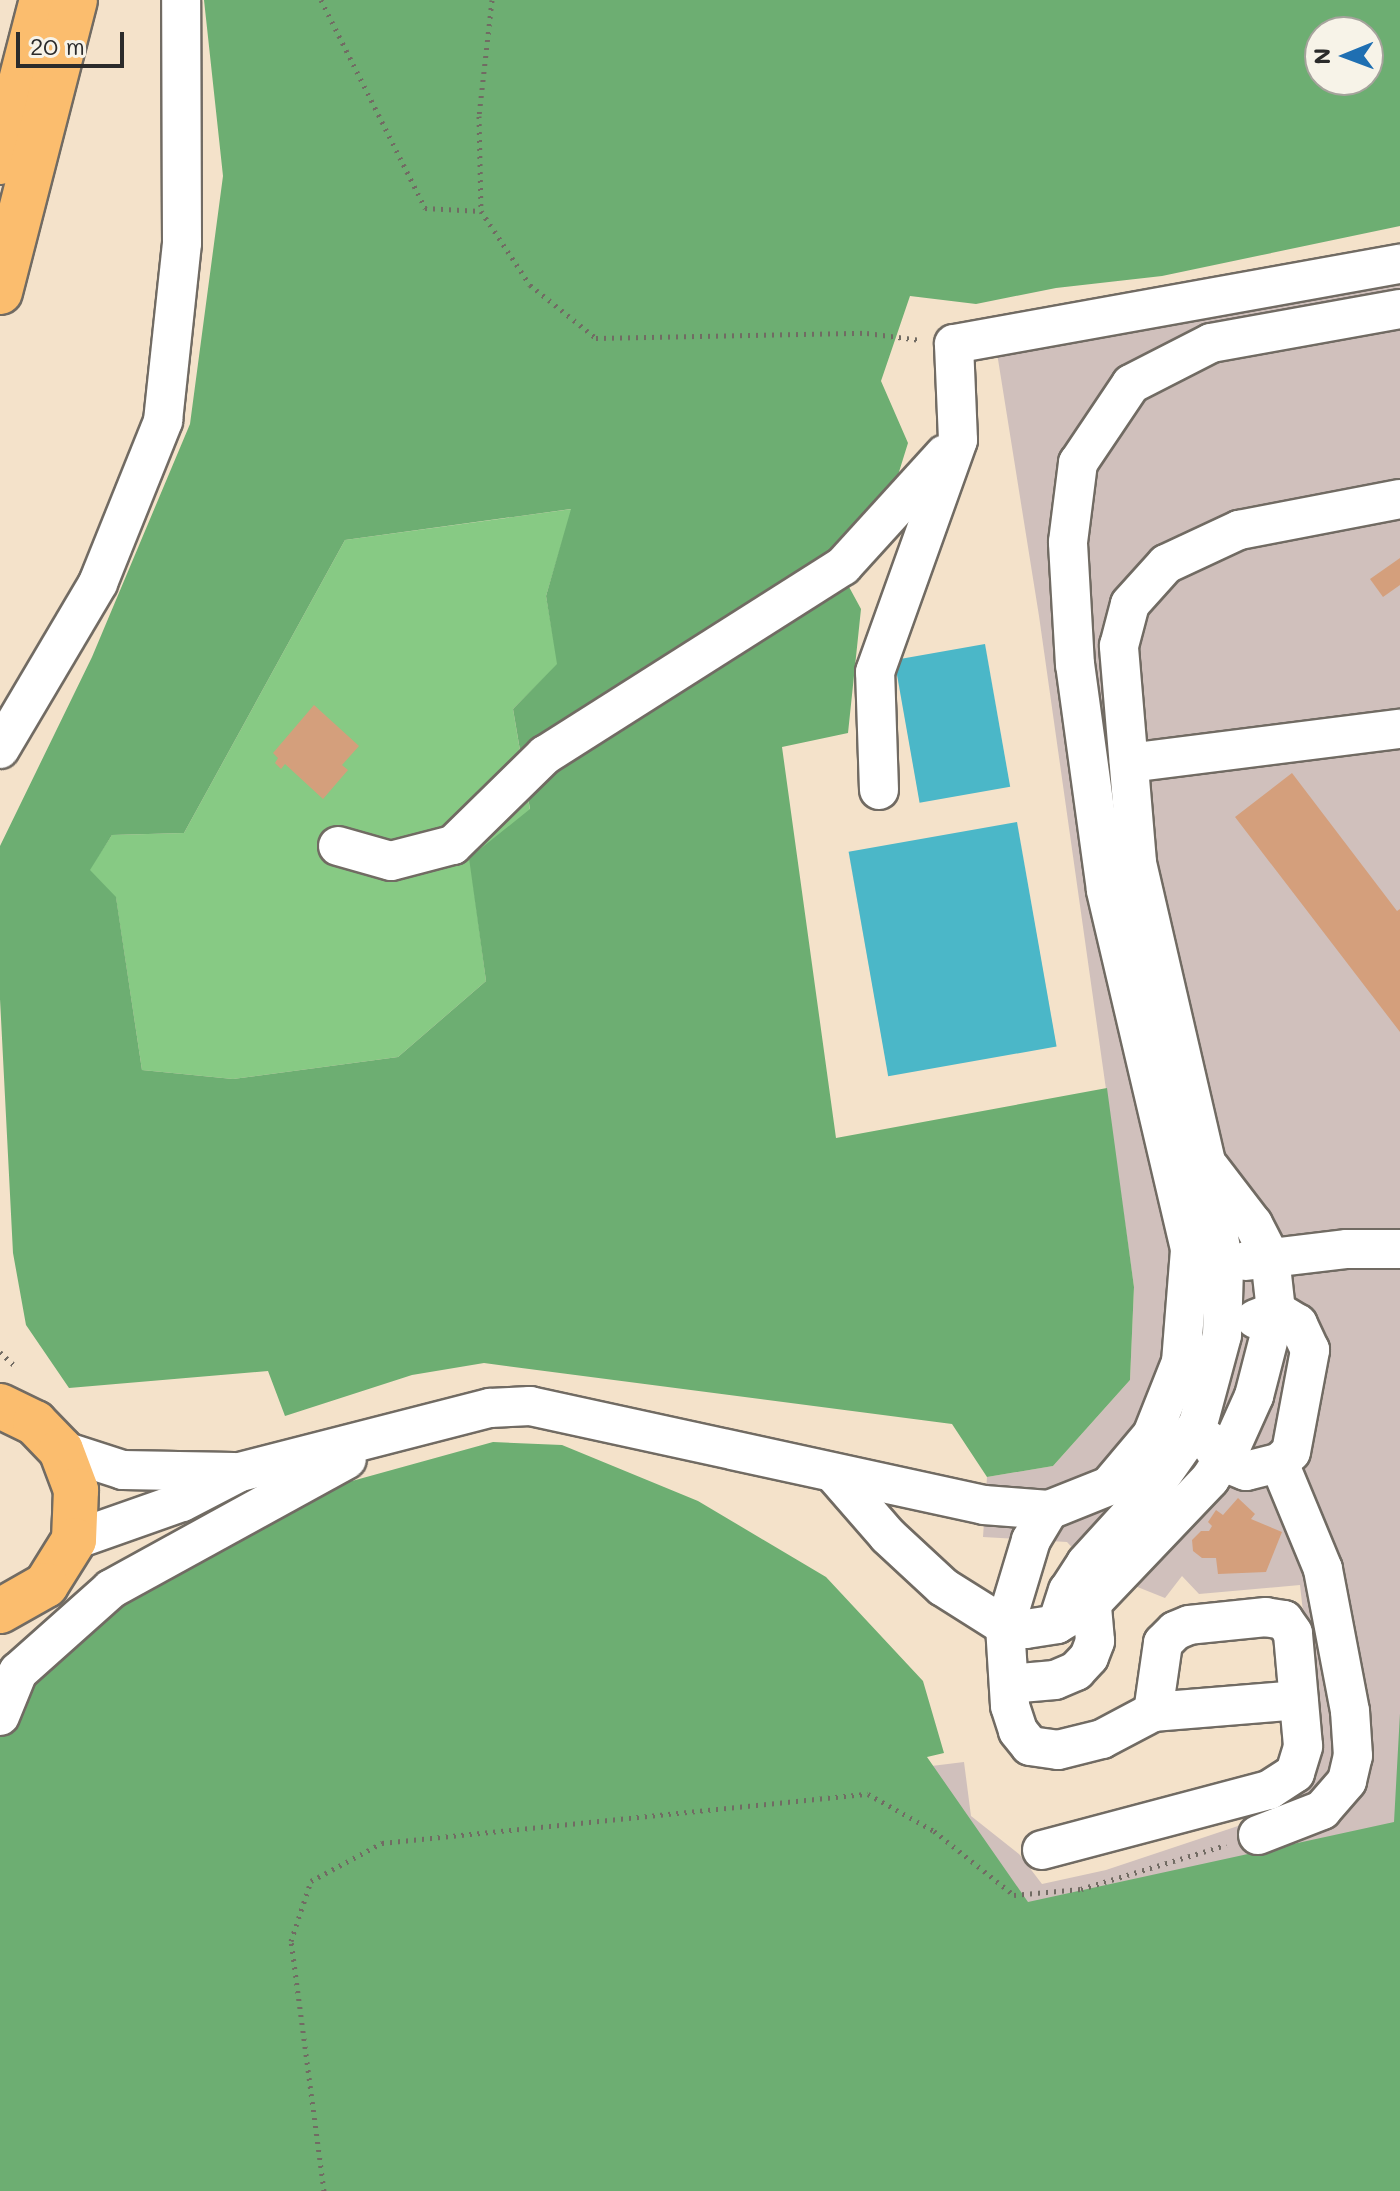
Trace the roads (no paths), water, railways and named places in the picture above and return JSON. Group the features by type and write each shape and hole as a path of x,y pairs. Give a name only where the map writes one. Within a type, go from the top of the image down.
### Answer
{"main road":[{"path":"0,162 42,0"},
{"path":"0,292 75,0"},
{"path":"1,1405 35,1423 61,1450 76,1490 74,1540 46,1585 2,1614"}],"street":[{"path":"0,749 98,583 163,421 182,243 181,0"},
{"path":"879,790 875,672 958,440 954,344 1400,264"},
{"path":"74,1540 182,1502 240,1472 490,1408 530,1406 835,1475 984,1505 1049,1510 1109,1486 1152,1435 1181,1362 1190,1249 1106,890 1075,665 1068,542 1078,463 1131,384 1211,343 1400,309"},
{"path":"338,846 391,861 453,845 545,755 843,566 958,440"},
{"path":"1057,1624 1068,1591 1086,1563 1148,1495 1198,1424 1222,1335 1224,1266 1206,1162 1137,862 1119,646 1130,604 1166,564 1239,530 1400,499"},
{"path":"1129,763 1400,729"},
{"path":"835,1475 888,1536 943,1587 1005,1626 1026,1629 1057,1624 1092,1603 1210,1479 1254,1396 1276,1311 1270,1257 1253,1224 1206,1162"},
{"path":"1224,1266 1270,1257 1347,1249 1400,1249"},
{"path":"1222,1335 1276,1311"},
{"path":"1198,1424 1221,1461 1246,1471 1279,1463 1291,1452 1310,1350 1298,1324 1276,1311"},
{"path":"0,1716 18,1672 111,1589 399,1431"},
{"path":"61,1450 123,1470 240,1472"},
{"path":"1258,1835 1322,1810 1347,1781 1353,1756 1350,1711 1323,1569 1279,1463"},
{"path":"1049,1510 1031,1540 1005,1626 1009,1684 1018,1731 1030,1746 1058,1750 1102,1739 1153,1712 1299,1700"},
{"path":"1009,1684 1055,1680 1076,1671 1089,1657 1095,1641 1092,1603"},
{"path":"1042,1850 1269,1790 1295,1773 1303,1746 1293,1633 1284,1620 1266,1617 1189,1625 1175,1631 1163,1643 1153,1712"}],"water":[{"path":"985,644 1010,787 920,803 894,660"},
{"path":"1017,822 1057,1047 888,1076 849,852"}]}
